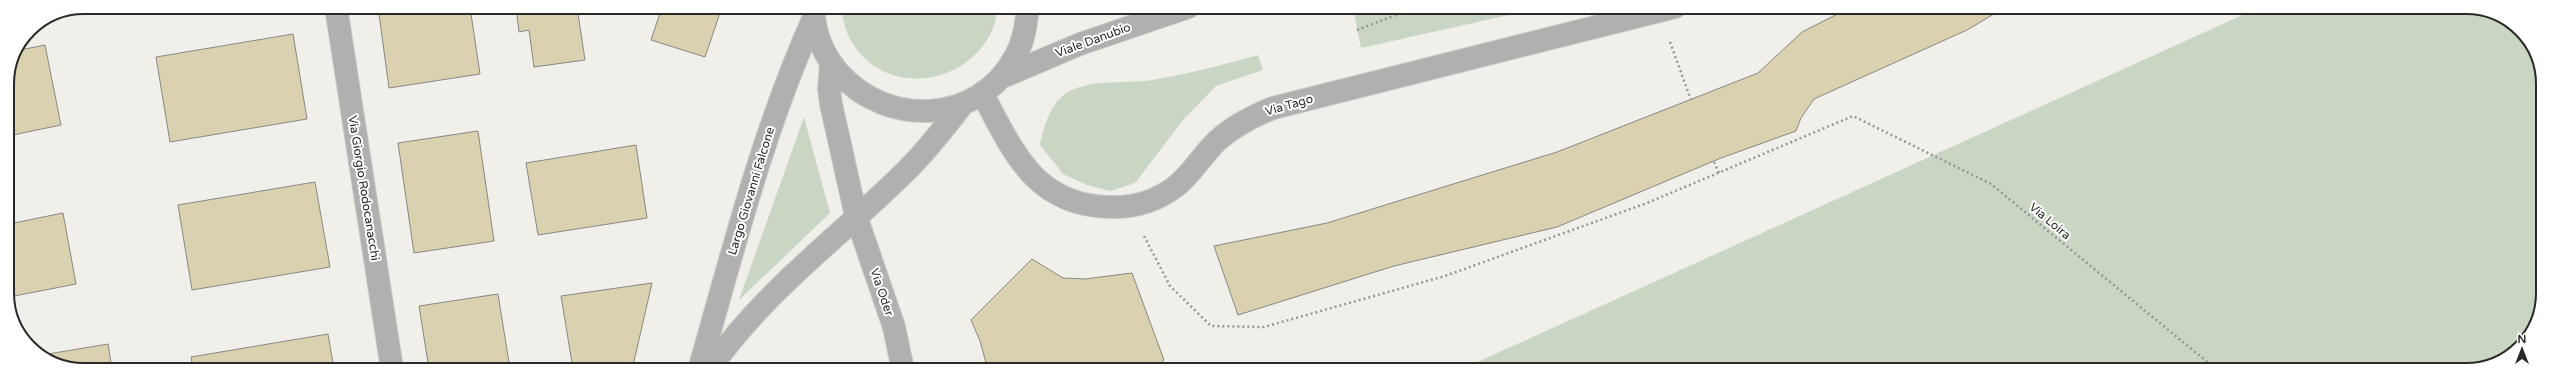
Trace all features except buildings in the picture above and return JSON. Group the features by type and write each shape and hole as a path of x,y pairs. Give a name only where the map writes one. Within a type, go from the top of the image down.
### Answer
{"street":[{"name":"Via Giorgio Rodocanacchi","path":"337,14 391,363"},
{"name":"Largo Giovanni Falcone","path":"701,363 767,135 813,14"},
{"name":"Largo Giovanni Falcone","path":"814,14 820,42 831,63 851,86 876,102 904,110 934,111 963,104 982,93 999,79 1015,57 1025,32 1027,14"},
{"name":"Viale Danubio","path":"999,79 1080,44 1168,14"},
{"name":"Via Tago","path":"982,93 1021,163 1040,183 1062,197 1083,205 1128,207 1152,201 1163,195 1183,180 1218,140 1244,122 1273,108 1646,14"},
{"path":"831,63 829,89 831,104 856,216"},
{"name":"Largo Giovanni Falcone","path":"715,363 762,303 920,158 963,104"},
{"name":"Via Oder","path":"856,216 897,337 901,363"}],"path":[{"path":"1357,30 1399,14"},
{"path":"1667,14 1691,100"},
{"name":"Via Loira","path":"1719,173 1853,116 1991,184 2208,363"},
{"path":"1128,207 1170,286 1211,326 1264,327 1445,276 1647,203 1719,173 1714,162"}],"green space":[{"path":"842,14 996,14 993,28 982,47 967,62 949,72 929,78 908,78 889,73 870,63 849,38"},
{"path":"1354,14 1514,14 1361,48"},
{"path":"2245,14 2466,14 2484,16 2493,19 2512,31 2522,41 2527,49 2535,70 2536,293 2532,316 2526,329 2502,329 2502,353 2489,359 2466,363 1475,363"},
{"path":"1258,55 1263,70 1216,86 1183,120 1135,183 1110,191 1087,185 1063,174 1040,145 1045,124 1055,104 1065,94 1075,89 1107,82 1141,81 1165,78"},
{"path":"804,117 830,213 739,300"}]}
